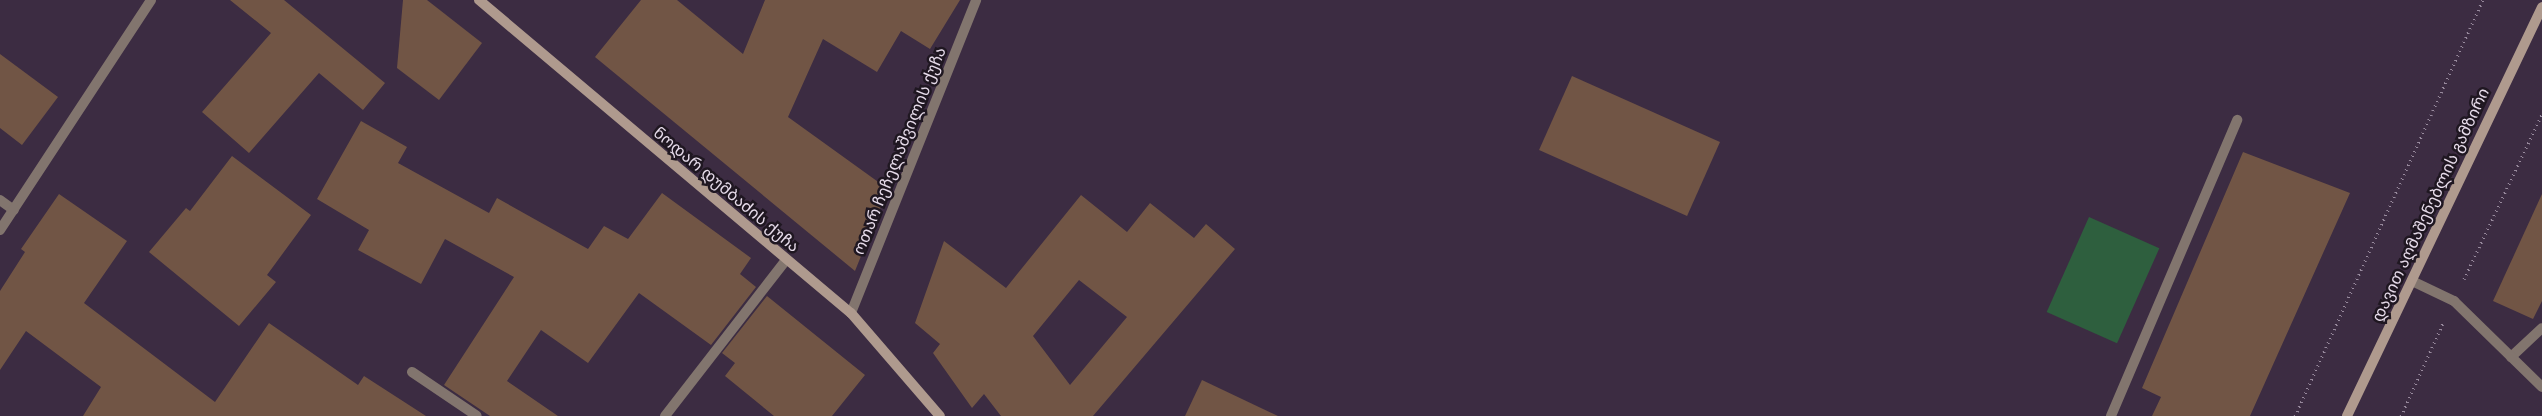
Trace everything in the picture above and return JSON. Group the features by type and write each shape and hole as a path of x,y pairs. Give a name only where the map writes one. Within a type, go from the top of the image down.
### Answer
{"main road":[{"name":"ნოდარ დუმბაძის ქუჩა","path":"479,0 851,313 940,416"},
{"name":"დავით აღმაშენებლის გამზირი","path":"2347,416 2542,7"}],"street":[{"path":"0,230 151,0"},
{"name":"ოთარ ჩეჩელაშვილის ქუჩა","path":"851,313 976,0"},
{"path":"2111,416 2237,120"},
{"path":"0,200 14,210"},
{"path":"665,416 786,260"},
{"path":"2412,280 2454,301 2542,387"},
{"path":"2511,357 2542,328"},
{"path":"412,372 477,416"}],"path":[{"path":"2295,416 2483,0"},
{"path":"2401,416 2542,114"}],"green space":[{"path":"2089,217 2159,248 2117,343 2047,312"}],"building":[{"path":"230,0 284,0 385,83 363,110 319,73 249,153 202,112 271,33"},
{"path":"403,0 427,0 482,43 439,100 397,68"},
{"path":"641,0 677,0 743,54 765,0 960,0 930,49 901,31 877,72 823,39 788,117 888,189 855,271 595,57"},
{"path":"0,54 58,97 22,145 0,128"},
{"path":"1572,76 1720,142 1687,216 1539,150"},
{"path":"361,121 407,147 398,163 489,213 497,198 588,249 604,226 628,239 662,193 751,258 740,274 756,287 711,345 639,293 588,363 541,330 507,381 558,416 490,416 444,385 514,277 445,239 421,284 358,250 369,230 317,199"},
{"path":"2243,152 2350,193 2250,416 2152,416 2161,397 2142,388"},
{"path":"232,156 311,215 267,275 276,282 239,326 149,252 186,208 190,211"},
{"path":"59,194 127,241 84,303 215,402 269,323 358,385 364,376 426,416 83,416 101,387 26,331 0,370 0,291 25,252 21,249"},
{"path":"2542,194 2542,301 2533,319 2493,301"},
{"path":"1081,195 1127,232 1150,203 1194,238 1206,224 1235,249 1093,416 1001,416 984,394 972,408 933,353 940,344 915,323 944,241 1006,288","holes":["1079,280 1127,317 1070,385 1033,336"]},
{"path":"767,296 865,375 832,416 774,416 725,376 735,363 722,353"},
{"path":"1202,380 1278,416 1185,416"}]}
